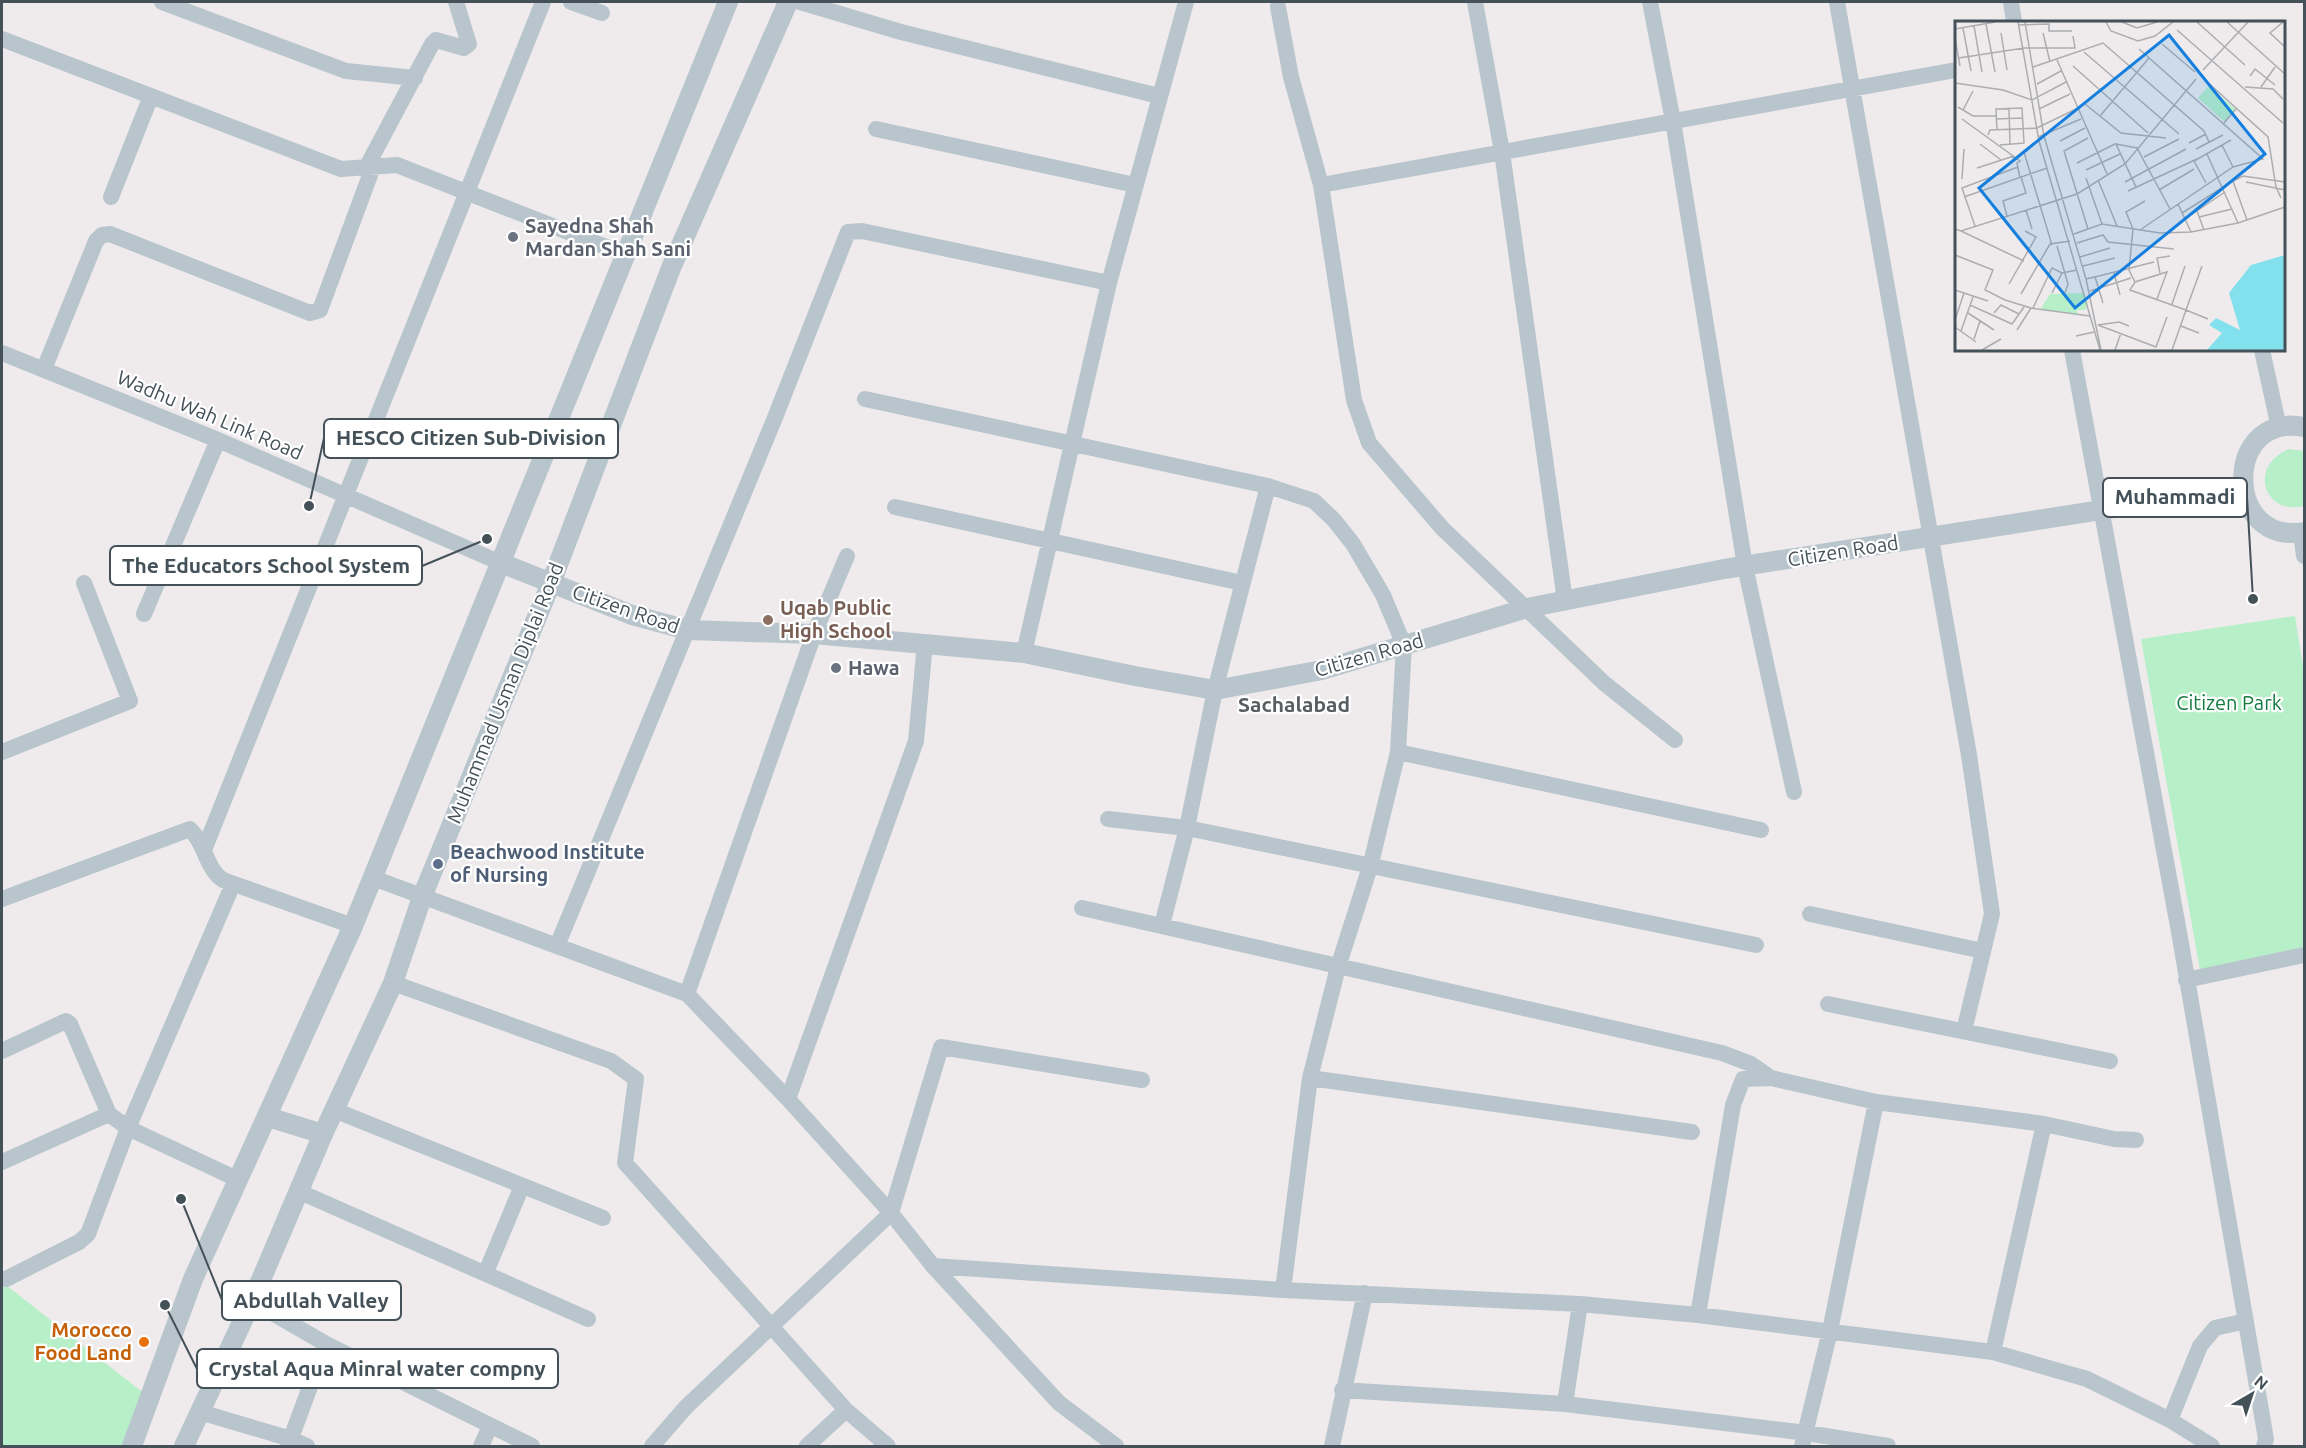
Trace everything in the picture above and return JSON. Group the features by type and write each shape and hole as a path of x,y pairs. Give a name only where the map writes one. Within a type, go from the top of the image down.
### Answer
{"street":[{"path":"162,2 346,71 415,78"},
{"path":"44,369 96,241 102,235 110,234 310,313 320,310 370,167 436,40 464,48 469,44 456,2"},
{"path":"204,850 543,2"},
{"path":"571,2 602,13"},
{"path":"132,1446 193,1279 353,926 728,2"},
{"name":"Muhammad Usman Diplai Road","path":"184,1446 252,1301 323,1134 393,983 422,897 551,583 671,268 788,2"},
{"path":"800,2 901,33 1159,96"},
{"path":"1024,653 1109,283 1186,2"},
{"path":"1475,2 1502,152 1565,601"},
{"path":"1650,2 1673,121 1745,566 1794,792"},
{"path":"1837,2 1854,88 1969,755 1992,914 1964,1031"},
{"path":"2011,2 2014,21"},
{"path":"1278,7 1291,77 1321,185 1354,400 1370,443 1442,528 1604,683 1675,740"},
{"path":"2,39 341,169 397,165 624,254"},
{"path":"1321,185 1955,70"},
{"path":"111,197 151,96"},
{"path":"876,129 1135,185"},
{"path":"557,946 688,630 848,232 862,231 1109,283"},
{"path":"2072,351 2246,1321 2266,1439 2264,1446"},
{"path":"2262,351 2279,428"},
{"name":"Wadhu Wah Link Road","path":"2,353 218,440 501,563"},
{"path":"865,399 1268,486 1314,501 1334,520 1353,544 1383,596 1404,645 1398,752 1370,867 1338,967 1310,1078 1283,1290"},
{"path":"2304,427 2279,428 2259,440 2246,458 2242,472 2242,488 2247,503 2257,517 2270,527 2285,532 2303,532 2304,556"},
{"path":"144,614 218,440"},
{"path":"1162,925 1187,828 1215,690 1268,486"},
{"name":"Citizen Road","path":"501,563 632,615 688,630 814,634 1024,653 1215,690 1322,670 1527,609 1565,601 1745,566 2242,488"},
{"path":"895,507 1242,583"},
{"path":"687,994 814,634 847,556"},
{"path":"2,753 130,701 84,583"},
{"path":"788,1100 916,741 925,643"},
{"path":"1398,752 1761,830"},
{"path":"1108,819 1187,828 1756,945"},
{"path":"2,899 190,828 197,835 218,876 233,884 353,926"},
{"path":"372,878 687,994 891,1213 933,1266 1059,1403 1116,1446"},
{"path":"6,1278 80,1242 88,1234 128,1128 233,884"},
{"path":"1082,908 1722,1053 1751,1064 1771,1078"},
{"path":"1810,914 1983,951"},
{"path":"2186,980 2304,955"},
{"path":"393,983 611,1061 636,1079 625,1163 846,1410 888,1446"},
{"path":"1828,1004 2110,1061"},
{"path":"2,1051 66,1021 70,1024 109,1114 128,1128 237,1179"},
{"path":"652,1446 686,1407 774,1327 891,1213 941,1047 1142,1080"},
{"path":"1310,1078 1692,1132"},
{"path":"1698,1315 1733,1105 1743,1079 1771,1078 1876,1102 2044,1124 2114,1139 2136,1140"},
{"path":"1805,1440 1830,1331 1876,1102"},
{"path":"334,1110 603,1218"},
{"path":"2,1162 109,1114"},
{"path":"268,1117 323,1134"},
{"path":"1993,1352 2044,1124"},
{"path":"486,1272 522,1186"},
{"path":"300,1192 486,1272 588,1319"},
{"path":"933,1266 1283,1290 1581,1304 1698,1315 1993,1352 2087,1379 2170,1420 2212,1446"},
{"path":"1332,1446 1342,1390 1365,1293"},
{"path":"252,1301 326,1344 532,1446"},
{"path":"1566,1404 1581,1304"},
{"path":"2170,1420 2200,1346 2215,1328 2246,1321"},
{"path":"290,1443 326,1344"},
{"path":"1342,1390 1566,1404 1805,1440 1888,1446"},
{"path":"807,1446 846,1410"},
{"path":"200,1412 290,1443 307,1446"},
{"path":"481,1446 490,1426"}],"green space":[{"path":"2289,449 2304,451 2304,506 2290,507 2279,504 2270,497 2266,487 2265,477 2268,466 2276,456"},
{"name":"Citizen Park","path":"2295,616 2304,673 2304,947 2200,970 2141,639"},
{"path":"2,1282 150,1398 132,1446 2,1446"}],"place":[{"name":"Sayedna Shah Mardan Shah Sani","path":"513,237"},
{"name":"HESCO Citizen Sub-Division","path":"309,506"},
{"name":"The Educators School System","path":"487,539"},
{"name":"Muhammadi","path":"2253,599"},
{"name":"Uqab Public High School","path":"768,620"},
{"name":"Hawa","path":"836,668"},
{"name":"Beachwood Institute of Nursing","path":"438,864"},
{"name":"Abdullah Valley","path":"181,1199"},
{"name":"Crystal Aqua Minral water compny","path":"165,1305"},
{"name":"Morocco Food Land","path":"144,1342"}],"district":[{"name":"Sachalabad","path":"1294,705"}]}
